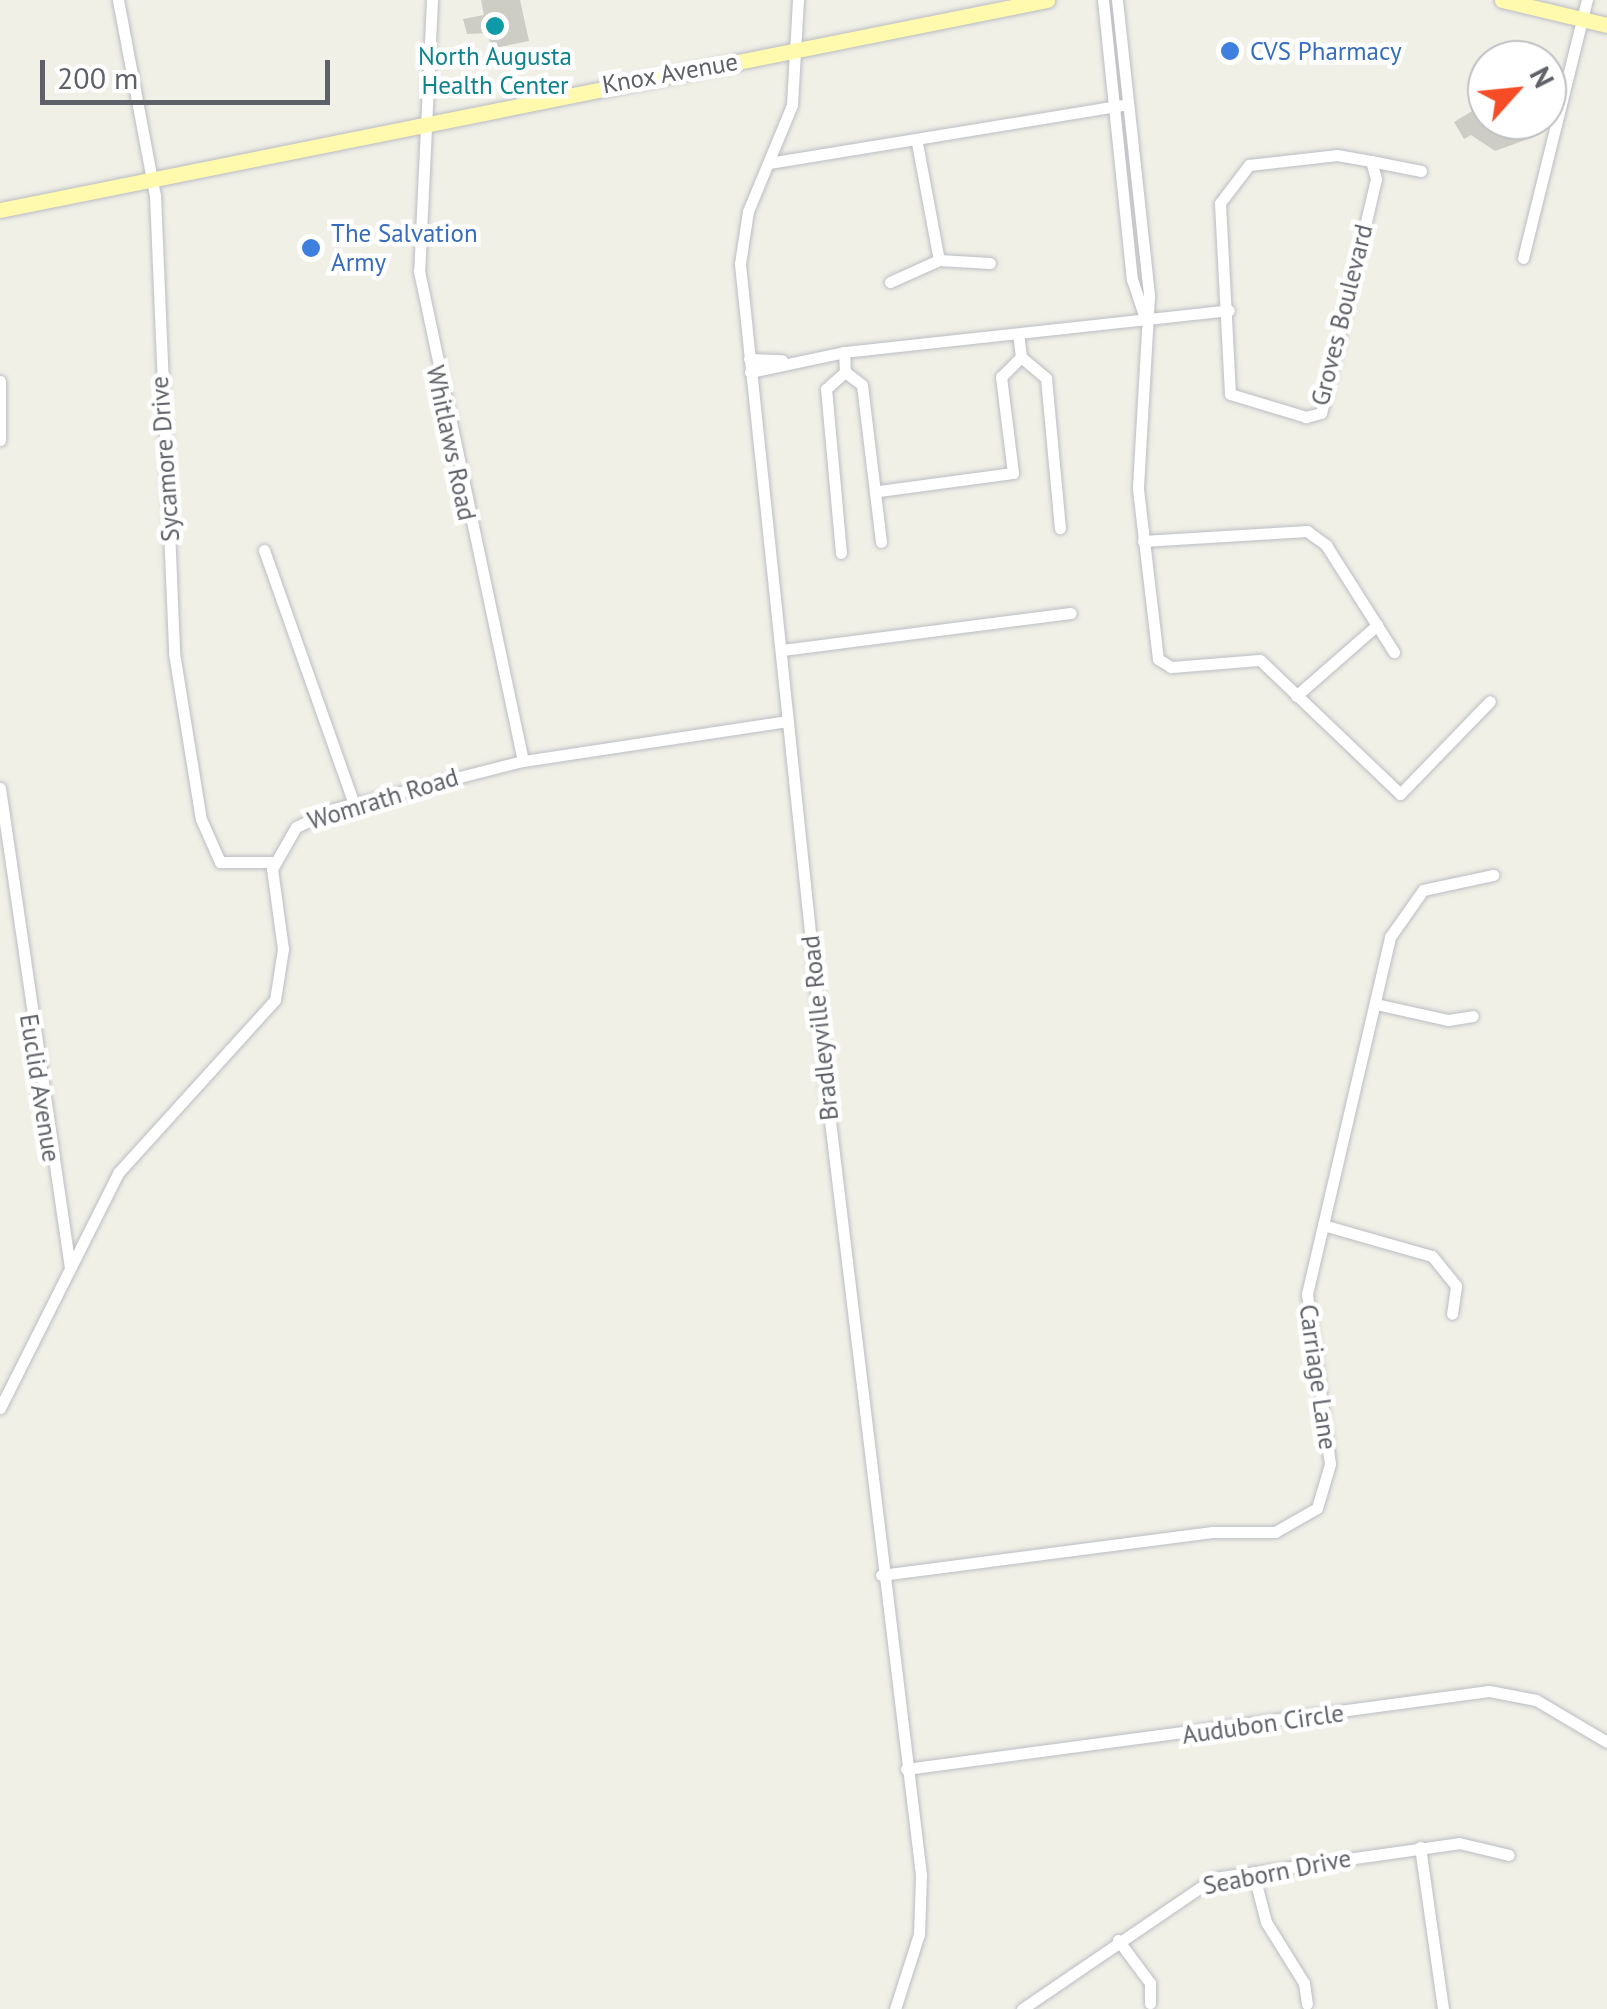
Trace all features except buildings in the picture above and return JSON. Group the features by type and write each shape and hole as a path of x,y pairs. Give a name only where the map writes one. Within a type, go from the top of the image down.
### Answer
{"main road":[{"name":"Knox Avenue","path":"0,210 150,175 1047,0"},
{"path":"1502,0 1607,25"}],"street":[{"name":"Sycamore Drive","path":"118,0 150,175 181,706 213,856 224,863 273,862"},
{"name":"Whitlaws Road","path":"432,0 435,50 422,121 416,230 424,318 522,761"},
{"name":"Bradleyville Road","path":"798,0 792,105 742,240 749,365 787,721 922,1914 896,2009"},
{"path":"1102,0 1132,279 1144,318"},
{"path":"1117,0 1149,296 1144,318 1143,541 1161,663 1254,659 1400,794 1490,701"},
{"path":"1523,258 1587,0"},
{"path":"769,163 917,143 1128,104"},
{"path":"917,143 939,260"},
{"name":"Groves Boulevard","path":"1371,161 1376,179 1321,413 1306,417 1230,394 1229,310 1219,215 1239,171 1338,155 1371,161 1421,171"},
{"path":"890,282 905,269 939,260 990,263"},
{"path":"749,365 1229,310"},
{"path":"1018,334 1021,357 1046,378 1060,528"},
{"path":"844,352 846,372 862,385 879,491 882,542"},
{"path":"879,491 1013,473 1001,376 1021,357"},
{"path":"841,553 826,389 846,372"},
{"path":"0,381 0,440"},
{"path":"1143,541 1308,530 1326,544 1394,652"},
{"path":"264,550 354,804"},
{"path":"782,650 1071,612"},
{"path":"1296,696 1377,625"},
{"name":"Womrath Road","path":"273,862 296,827 354,804 522,761 787,721"},
{"name":"Euclid Avenue","path":"0,788 70,1268"},
{"path":"0,1408 132,1152 275,1000 282,948 273,862"},
{"name":"Carriage Lane","path":"881,1575 1212,1532 1275,1532 1303,1522 1322,1500 1330,1472 1306,1305 1390,937 1407,905 1432,886 1492,875"},
{"path":"1376,1004 1448,1020 1474,1016"},
{"path":"1323,1226 1432,1256 1456,1286 1452,1314"},
{"name":"Audubon Circle","path":"906,1769 1489,1691 1536,1700 1607,1742"},
{"name":"Seaborn Drive","path":"1022,2009 1198,1885 1253,1872 1420,1847 1478,1844 1509,1855"},
{"path":"1420,1847 1443,2009"},
{"path":"1253,1872 1266,1922 1304,1983 1307,2004"},
{"path":"1118,1940 1150,1983 1150,2003"}],"place":[{"name":"North Augusta Health Center","path":"495,26"},
{"name":"CVS Pharmacy","path":"1230,51"},
{"name":"The Salvation Army","path":"311,248"}]}
